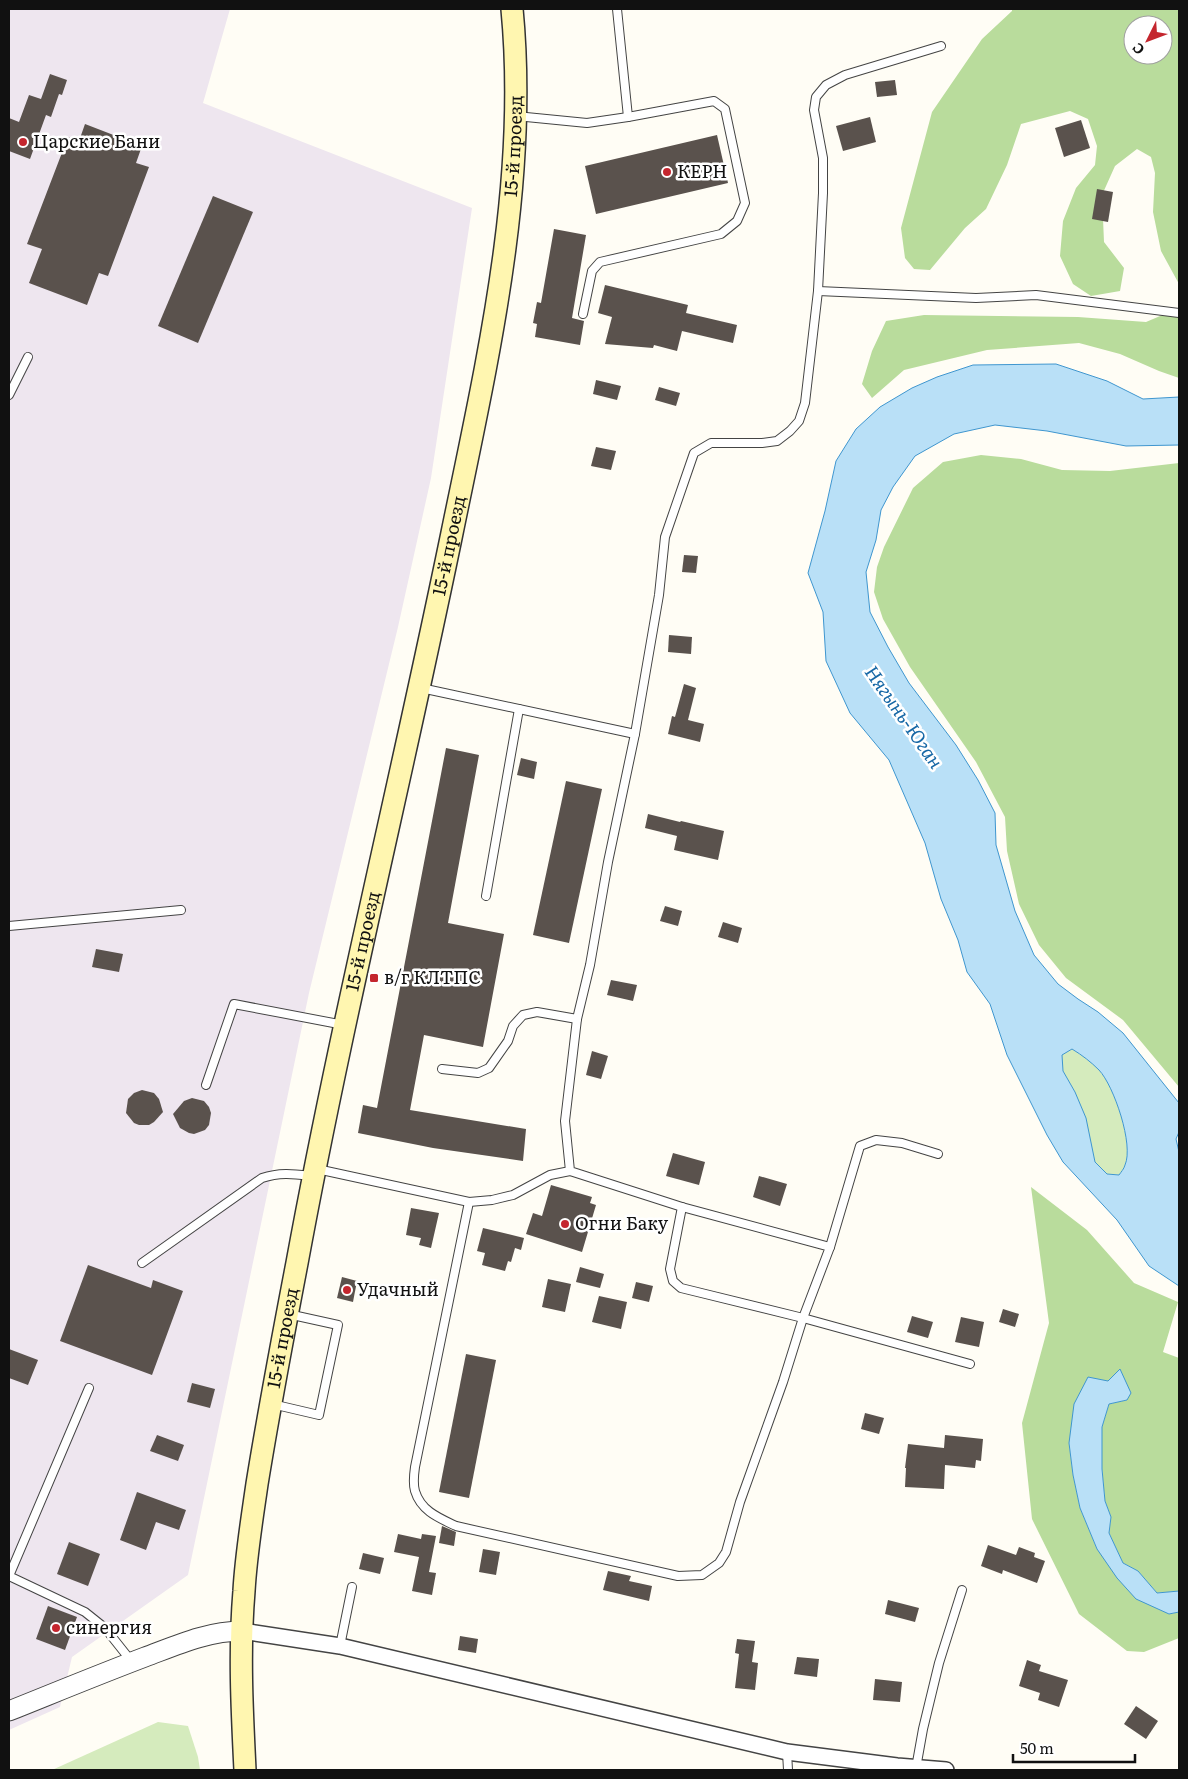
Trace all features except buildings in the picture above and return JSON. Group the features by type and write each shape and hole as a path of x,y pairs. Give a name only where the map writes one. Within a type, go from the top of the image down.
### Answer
{"main road":[{"name":"15-й проезд","path":"245,1770 241,1676 244,1589 249,1541 270,1404 314,1173 419,688 483,382 498,300 512,177 516,116 517,57 512,9"}],"street":[{"path":"9,1711 132,1662 207,1635 227,1631 242,1631 340,1646 787,1752 897,1768 946,1770"}],"lane":[{"path":"617,9 628,117"},
{"path":"570,1171 565,1121 578,1018 590,965 608,862 634,734 659,595 665,536 694,453 711,442 762,443 777,441 790,431 799,420 805,403 818,291 823,193 823,158 814,110 816,97 826,85 846,75 941,46"},
{"path":"516,116 587,123 714,101 725,109 745,203 737,221 721,234 600,262 592,271 583,314"},
{"path":"818,291 976,298 1036,295 1179,313"},
{"path":"9,395 28,357"},
{"path":"419,688 634,734"},
{"path":"486,896 520,709"},
{"path":"9,926 181,910"},
{"path":"206,1085 234,1004 346,1025"},
{"path":"442,1069 478,1073 489,1068 508,1041 513,1026 523,1015 537,1012 578,1018"},
{"path":"469,1202 415,1467 414,1490 421,1504 434,1516 456,1526 678,1576 702,1575 719,1564 726,1552 740,1502 783,1382 803,1318 830,1246 860,1146 876,1140 902,1143 938,1154"},
{"path":"142,1263 262,1178 289,1173 314,1173 469,1202 492,1200 513,1195 550,1175 570,1171 682,1207 830,1246"},
{"path":"682,1207 670,1269 673,1281 681,1288 803,1318 970,1364"},
{"path":"270,1404 319,1415 338,1325 288,1314"},
{"path":"89,1388 9,1576 85,1612 105,1628 132,1662"},
{"path":"340,1646 352,1587"},
{"path":"916,1768 936,1672 962,1590"},
{"path":"787,1752 788,1770"}],"shaded area":[{"path":"9,9 230,9 203,103 472,208 431,478 398,627 309,993 188,1575 72,1657 60,1707 9,1730"}],"green space":[{"path":"1012,9 1179,9 1179,284 1161,251 1153,212 1155,173 1151,157 1137,149 1115,166 1102,195 1104,242 1124,268 1120,291 1091,296 1073,284 1060,256 1063,221 1076,188 1095,165 1097,146 1088,119 1070,111 1021,124 1007,165 986,209 965,228 930,270 914,269 905,258 901,228 932,112 982,39"},
{"path":"1179,308 1179,378 1120,354 1079,343 987,350 904,370 872,398 862,384 872,351 886,321 924,315 1078,317 1146,322"},
{"path":"981,455 1021,459 1062,470 1110,471 1179,463 1179,1087 1123,1020 1066,978 1039,945 1019,904 1007,851 1005,817 976,762 910,667 883,619 874,592 877,567 884,547 913,488 943,462"},
{"path":"1072,1049 1099,1070 1111,1089 1116,1102 1125,1130 1127,1144 1125,1165 1119,1175 1107,1174 1095,1162 1075,1092 1063,1071 1061,1055"},
{"path":"1031,1187 1087,1230 1134,1283 1178,1302 1163,1352 1179,1358 1179,1591 1157,1593 1138,1571 1123,1563 1109,1533 1111,1517 1105,1501 1102,1469 1102,1427 1109,1404 1127,1400 1120,1370 1108,1381 1069,1443 1080,1508 1097,1549 1169,1614 1179,1612 1179,1638 1144,1652 1127,1651 1079,1614 1032,1519 1022,1423 1049,1323"},
{"path":"158,1722 188,1726 200,1770 52,1770"}],"water":[{"name":"Нягынь-Юган","path":"1056,364 1107,381 1143,399 1179,397 1179,445 1126,446 1047,431 995,425 954,434 915,456 893,487 881,510 876,540 866,572 870,612 888,647 909,683 956,745 978,780 995,813 996,845 1015,911 1034,955 1058,984 1098,1012 1123,1033 1179,1103 1179,1132 1176,1139 1179,1152 1179,1286 1149,1266 1117,1220 1063,1162 1047,1135 1007,1055 990,1004 967,972 958,940 941,899 925,843 889,760 850,713 826,661 823,612 808,573 836,461 856,429 880,407 912,388 973,365","holes":["1072,1049 1090,1061 1099,1070 1111,1089 1116,1102 1125,1130 1127,1144 1125,1165 1119,1175 1107,1174 1095,1162 1086,1118 1075,1092 1063,1071 1062,1055"]},
{"path":"1120,1369 1131,1393 1127,1400 1109,1404 1102,1427 1102,1469 1105,1501 1111,1517 1109,1533 1123,1563 1138,1571 1157,1593 1179,1591 1179,1612 1169,1614 1136,1599 1117,1578 1097,1549 1080,1508 1069,1443 1074,1404 1088,1377 1108,1381"}],"place":[{"name":"Царские Бани","path":"23,142"},
{"name":"КЕРН","path":"667,172"},
{"name":"в/г КЛТПС","path":"374,978"},
{"name":"Огни Баку","path":"565,1224"},
{"name":"Удачный","path":"347,1290"},
{"name":"синергия","path":"56,1628"}]}
